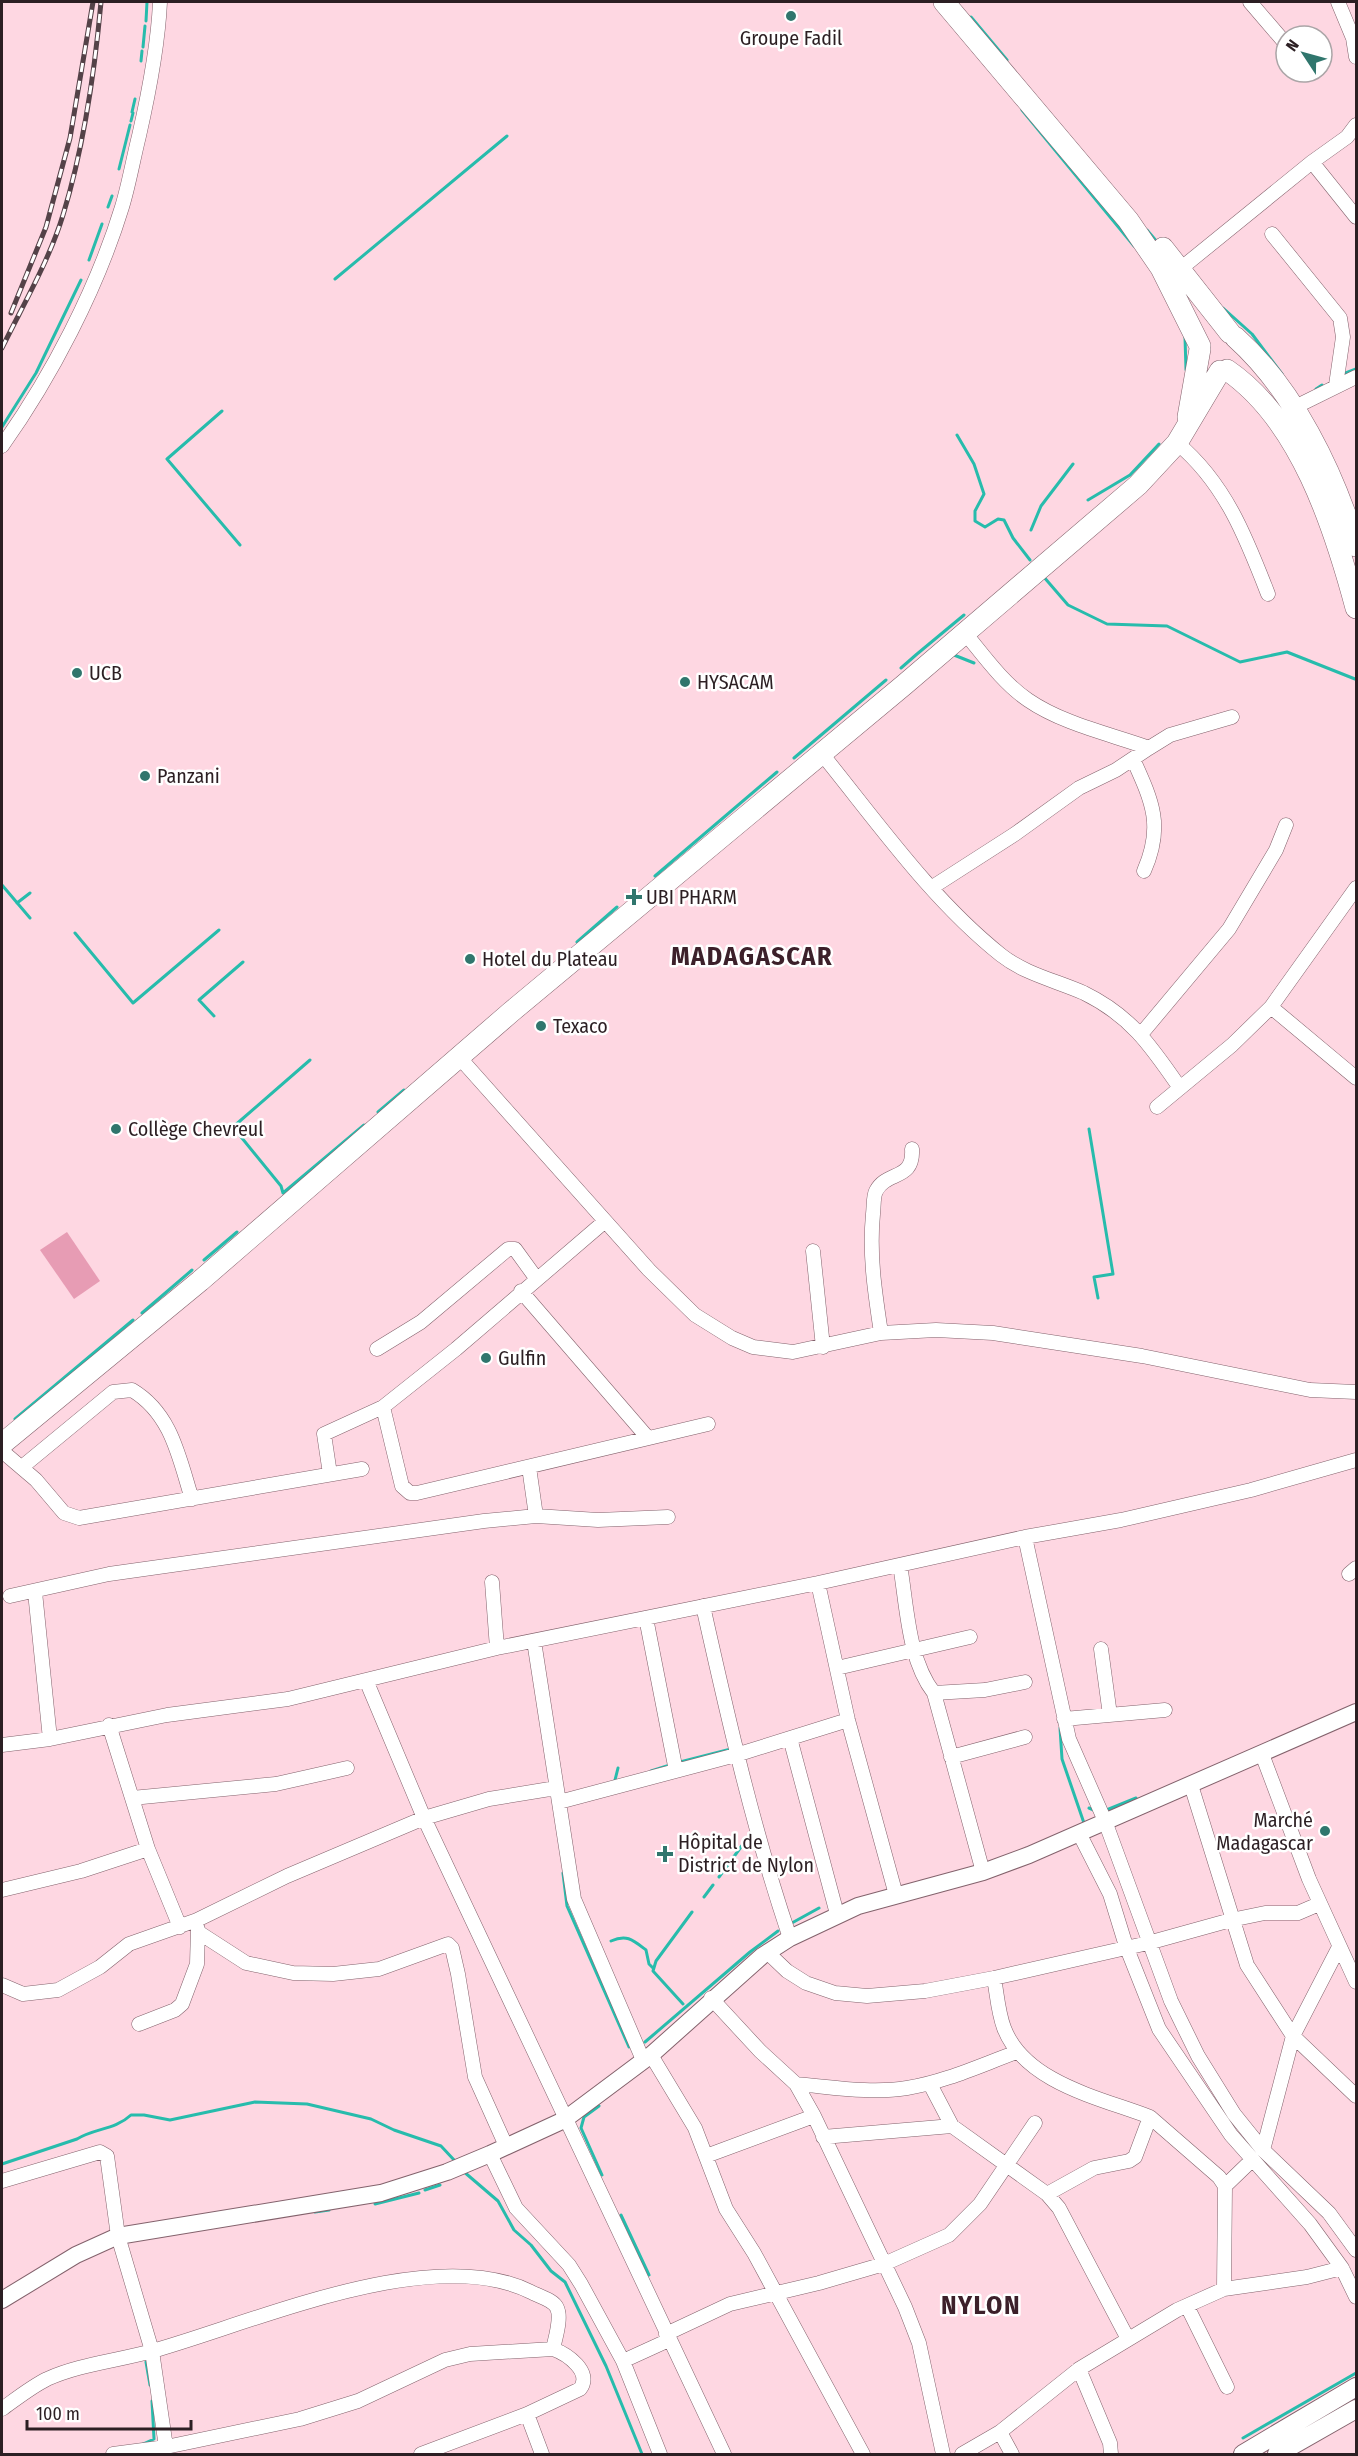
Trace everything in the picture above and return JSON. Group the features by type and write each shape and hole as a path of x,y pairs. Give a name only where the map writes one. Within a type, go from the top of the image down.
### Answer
{"main road":[{"path":"944,2 973,25 1232,335 1267,369 1293,408 1356,608"},
{"path":"962,2 973,25"},
{"path":"1094,168 1161,268 1200,347 1203,362 1213,370 1223,371 1253,390 1304,446 1356,540"},
{"path":"1182,435 1200,347 1212,332 1232,335"},
{"path":"10,1455 200,1281 459,1057 822,754 1138,485 1182,435 1223,371 1233,367 1240,356 1232,335"},
{"path":"1243,2454 1356,2387"},
{"path":"1277,2454 1356,2409"}],"street":[{"path":"2,446 24,413 61,348 99,269 122,207 155,55 160,2"},
{"path":"1251,2 1274,30"},
{"path":"1338,2 1355,36 1356,57"},
{"path":"1179,270 1312,162 1347,137 1356,125"},
{"path":"1312,162 1356,217"},
{"path":"1272,234 1340,318 1343,337 1336,385"},
{"path":"1293,408 1356,377"},
{"path":"1182,435 1193,457 1228,502 1247,539 1268,594"},
{"path":"965,633 992,666 1026,699 1047,711 1149,748"},
{"path":"931,888 1023,829 1079,788 1133,759 1170,735 1232,717"},
{"path":"822,754 931,888 1003,957 1023,969 1102,1002 1142,1033 1180,1088"},
{"path":"1133,759 1153,807 1156,824 1153,848 1144,871"},
{"path":"1142,1033 1229,929 1276,850 1286,825"},
{"path":"1157,1107 1271,1007 1356,888"},
{"path":"1271,1007 1356,1078"},
{"path":"459,1057 604,1222 687,1308 712,1327 753,1347 793,1352 881,1333 936,1330 993,1333 1142,1356 1310,1390 1356,1392"},
{"path":"881,1333 870,1255 875,1195 880,1186 909,1168 913,1161 912,1149"},
{"path":"330,1474 323,1436 383,1407 456,1349 604,1222"},
{"path":"377,1349 421,1322 508,1249 515,1249 536,1278"},
{"path":"813,1251 823,1347"},
{"path":"521,1291 648,1438"},
{"path":"192,1500 170,1430 150,1405 132,1390 113,1392 10,1455 71,1517 192,1500 362,1469"},
{"path":"383,1407 402,1486 410,1493 708,1424"},
{"path":"2,1745 50,1739 109,1725 288,1699 497,1648 818,1583 1025,1537 1121,1520 1251,1490 1356,1460"},
{"path":"530,1467 536,1516"},
{"path":"10,1596 109,1574 484,1521 536,1516 598,1520 668,1517"},
{"path":"1025,1537 1089,1828 1110,1894 1135,1944 1171,2001 1198,2056 1234,2114 1263,2150 1329,2213 1356,2250"},
{"path":"900,1565 915,1650 922,1671 934,1694 983,1872"},
{"path":"492,1582 497,1648"},
{"path":"818,1583 848,1720 896,1895"},
{"path":"35,1592 50,1739"},
{"path":"703,1606 736,1755 767,1872 790,1938"},
{"path":"645,1618 675,1771"},
{"path":"837,1668 970,1637"},
{"path":"534,1641 574,1899 579,1915 647,2057 682,2103 706,2156 726,2209 754,2253 863,2454"},
{"path":"1101,1649 1110,1715"},
{"path":"366,1680 424,1818 564,2120 724,2454"},
{"path":"934,1694 985,1690 1025,1682"},
{"path":"1064,1719 1165,1710"},
{"path":"2,2300 76,2255 118,2236 381,2193 447,2172 564,2120 692,2021 711,1998 767,1952 837,1914 896,1895 983,1872 1029,1855 1356,1712"},
{"path":"560,1802 736,1755 848,1720"},
{"path":"109,1725 148,1849 180,1927"},
{"path":"951,1756 1025,1737"},
{"path":"790,1738 837,1914"},
{"path":"1262,1754 1319,1904 1356,1982"},
{"path":"132,1798 276,1784 347,1768"},
{"path":"1191,1785 1247,1965 1293,2036 1356,2096"},
{"path":"2,1985 23,1994 58,1990 100,1967 129,1944 180,1927 197,1926 287,1876 424,1818 489,1799 556,1788"},
{"path":"1089,1828 1135,1944 1159,2029 1231,2135 1310,2224 1342,2268 1356,2297"},
{"path":"2,1890 81,1871 148,1849"},
{"path":"767,1952 787,1971 806,1983 835,1993 867,1996 925,1991 994,1978 1265,1913 1298,1913 1319,1904"},
{"path":"139,2024 159,2014 175,2010 182,2004 197,1964 197,1926"},
{"path":"197,1926 246,1963 293,1973 333,1974 378,1969 448,1944 452,1948 458,1974 475,2077 506,2146"},
{"path":"1263,2150 1293,2036 1339,1947"},
{"path":"994,1978 1004,2028 1017,2052 1045,2074 1061,2082 1150,2117 1219,2177 1224,2186 1224,2289"},
{"path":"711,1998 760,2051 796,2084 814,2116 905,2307 919,2343 943,2454"},
{"path":"796,2084 881,2090 930,2084 1017,2052"},
{"path":"930,2084 952,2127 1047,2194 1070,2224 1128,2339"},
{"path":"706,2156 814,2116"},
{"path":"1047,2194 1094,2168 1129,2161 1135,2157 1150,2117"},
{"path":"623,2361 730,2304 775,2295 884,2264 934,2243 964,2222 980,2204 1035,2123"},
{"path":"823,2137 952,2127"},
{"path":"2,2181 104,2152 110,2166 118,2236 152,2351 166,2451"},
{"path":"486,2155 516,2208 575,2274 623,2361 660,2454"},
{"path":"1224,2186 1252,2160"},
{"path":"962,2454 1000,2432 1079,2369 1187,2306 1224,2289 1306,2277 1342,2268"},
{"path":"2,2409 54,2376 72,2369 152,2351 299,2304 378,2285 451,2274 488,2277 522,2288 553,2303 558,2312 553,2349"},
{"path":"1187,2306 1227,2387"},
{"path":"113,2454 166,2451 300,2419 358,2401 445,2360 470,2354 553,2349 573,2360 580,2368 583,2385 580,2389 527,2414 421,2454"},
{"path":"1079,2369 1110,2443 1111,2454"},
{"path":"527,2414 542,2454"},
{"path":"1000,2432 1012,2454"}],"shaded area":[{"path":"67,1232 100,1281 74,1299 40,1250"}],"waterway":[{"path":"146,21 147,2"},
{"path":"971,17 1007,60"},
{"path":"143,47 145,26"},
{"path":"141,61 142,51"},
{"path":"132,112 135,99"},
{"path":"1022,110 1134,246"},
{"path":"131,121 133,113"},
{"path":"119,169 130,125"},
{"path":"335,279 507,136"},
{"path":"108,207 112,196"},
{"path":"89,260 102,224"},
{"path":"1147,230 1158,243"},
{"path":"2,427 36,373 81,280"},
{"path":"1223,308 1252,334 1282,374"},
{"path":"1185,337 1186,370"},
{"path":"1343,374 1356,369"},
{"path":"1316,389 1322,385"},
{"path":"222,411 167,459 240,545"},
{"path":"957,435 974,464 984,494 975,511 975,521 985,527 998,519 1004,520 1013,538 1030,560"},
{"path":"1088,500 1130,475 1159,444"},
{"path":"1031,530 1041,506 1073,464"},
{"path":"1043,576 1068,605 1107,624 1167,626 1240,662 1287,652 1355,679"},
{"path":"917,654 964,615"},
{"path":"901,668 917,654"},
{"path":"954,655 974,663"},
{"path":"794,758 886,680"},
{"path":"655,876 777,772"},
{"path":"2,885 30,918"},
{"path":"17,903 30,893"},
{"path":"577,942 617,907"},
{"path":"75,933 133,1003 219,930"},
{"path":"214,1016 199,1000 243,962"},
{"path":"310,1060 233,1127 281,1186 283,1193 364,1125"},
{"path":"378,1112 404,1090"},
{"path":"1089,1129 1113,1274 1094,1277 1098,1298"},
{"path":"204,1260 237,1232"},
{"path":"142,1313 192,1270"},
{"path":"15,1419 133,1320"},
{"path":"1060,1728 1062,1759 1085,1826"},
{"path":"680,1762 731,1749"},
{"path":"651,1771 670,1765"},
{"path":"615,1780 618,1768"},
{"path":"1104,1811 1136,1798"},
{"path":"1089,1808 1096,1811"},
{"path":"719,1877 749,1836"},
{"path":"563,1873 567,1906 629,2047"},
{"path":"704,1897 713,1885"},
{"path":"790,1924 819,1908"},
{"path":"683,2004 653,1971 656,1961 692,1912"},
{"path":"645,2042 750,1952 778,1931"},
{"path":"611,1941 626,1938 637,1943 646,1950 649,1964 653,1968"},
{"path":"2,2164 118,2124 131,2115 170,2120 255,2102 307,2104 371,2119 394,2130 441,2146 455,2161"},
{"path":"599,2106 584,2117 581,2128 602,2175"},
{"path":"463,2171 498,2201 514,2230 531,2245 551,2271 565,2282 606,2366 642,2454"},
{"path":"425,2190 440,2185"},
{"path":"375,2204 419,2193"},
{"path":"315,2212 329,2210"},
{"path":"621,2215 649,2275"},
{"path":"146,2362 150,2385"},
{"path":"1243,2438 1356,2373"},
{"path":"143,2444 154,2439 152,2401"}],"railway":[{"path":"11,313 46,227 70,138 93,2"},
{"path":"2,348 43,266 63,215 77,164 87,109 101,2"}],"place":[{"name":"Groupe Fadil","path":"791,16"},
{"name":"UCB","path":"77,673"},
{"name":"HYSACAM","path":"685,682"},
{"name":"Panzani","path":"145,776"},
{"name":"UBI PHARM","path":"634,897"},
{"name":"Hotel du Plateau","path":"470,959"},
{"name":"Texaco","path":"541,1026"},
{"name":"Collège Chevreul","path":"116,1129"},
{"name":"Gulfin","path":"486,1358"},
{"name":"Marché Madagascar","path":"1325,1831"},
{"name":"Hôpital de District de Nylon","path":"665,1854"}],"district":[{"name":"MADAGASCAR","path":"752,956"},
{"name":"NYLON","path":"981,2305"}]}
